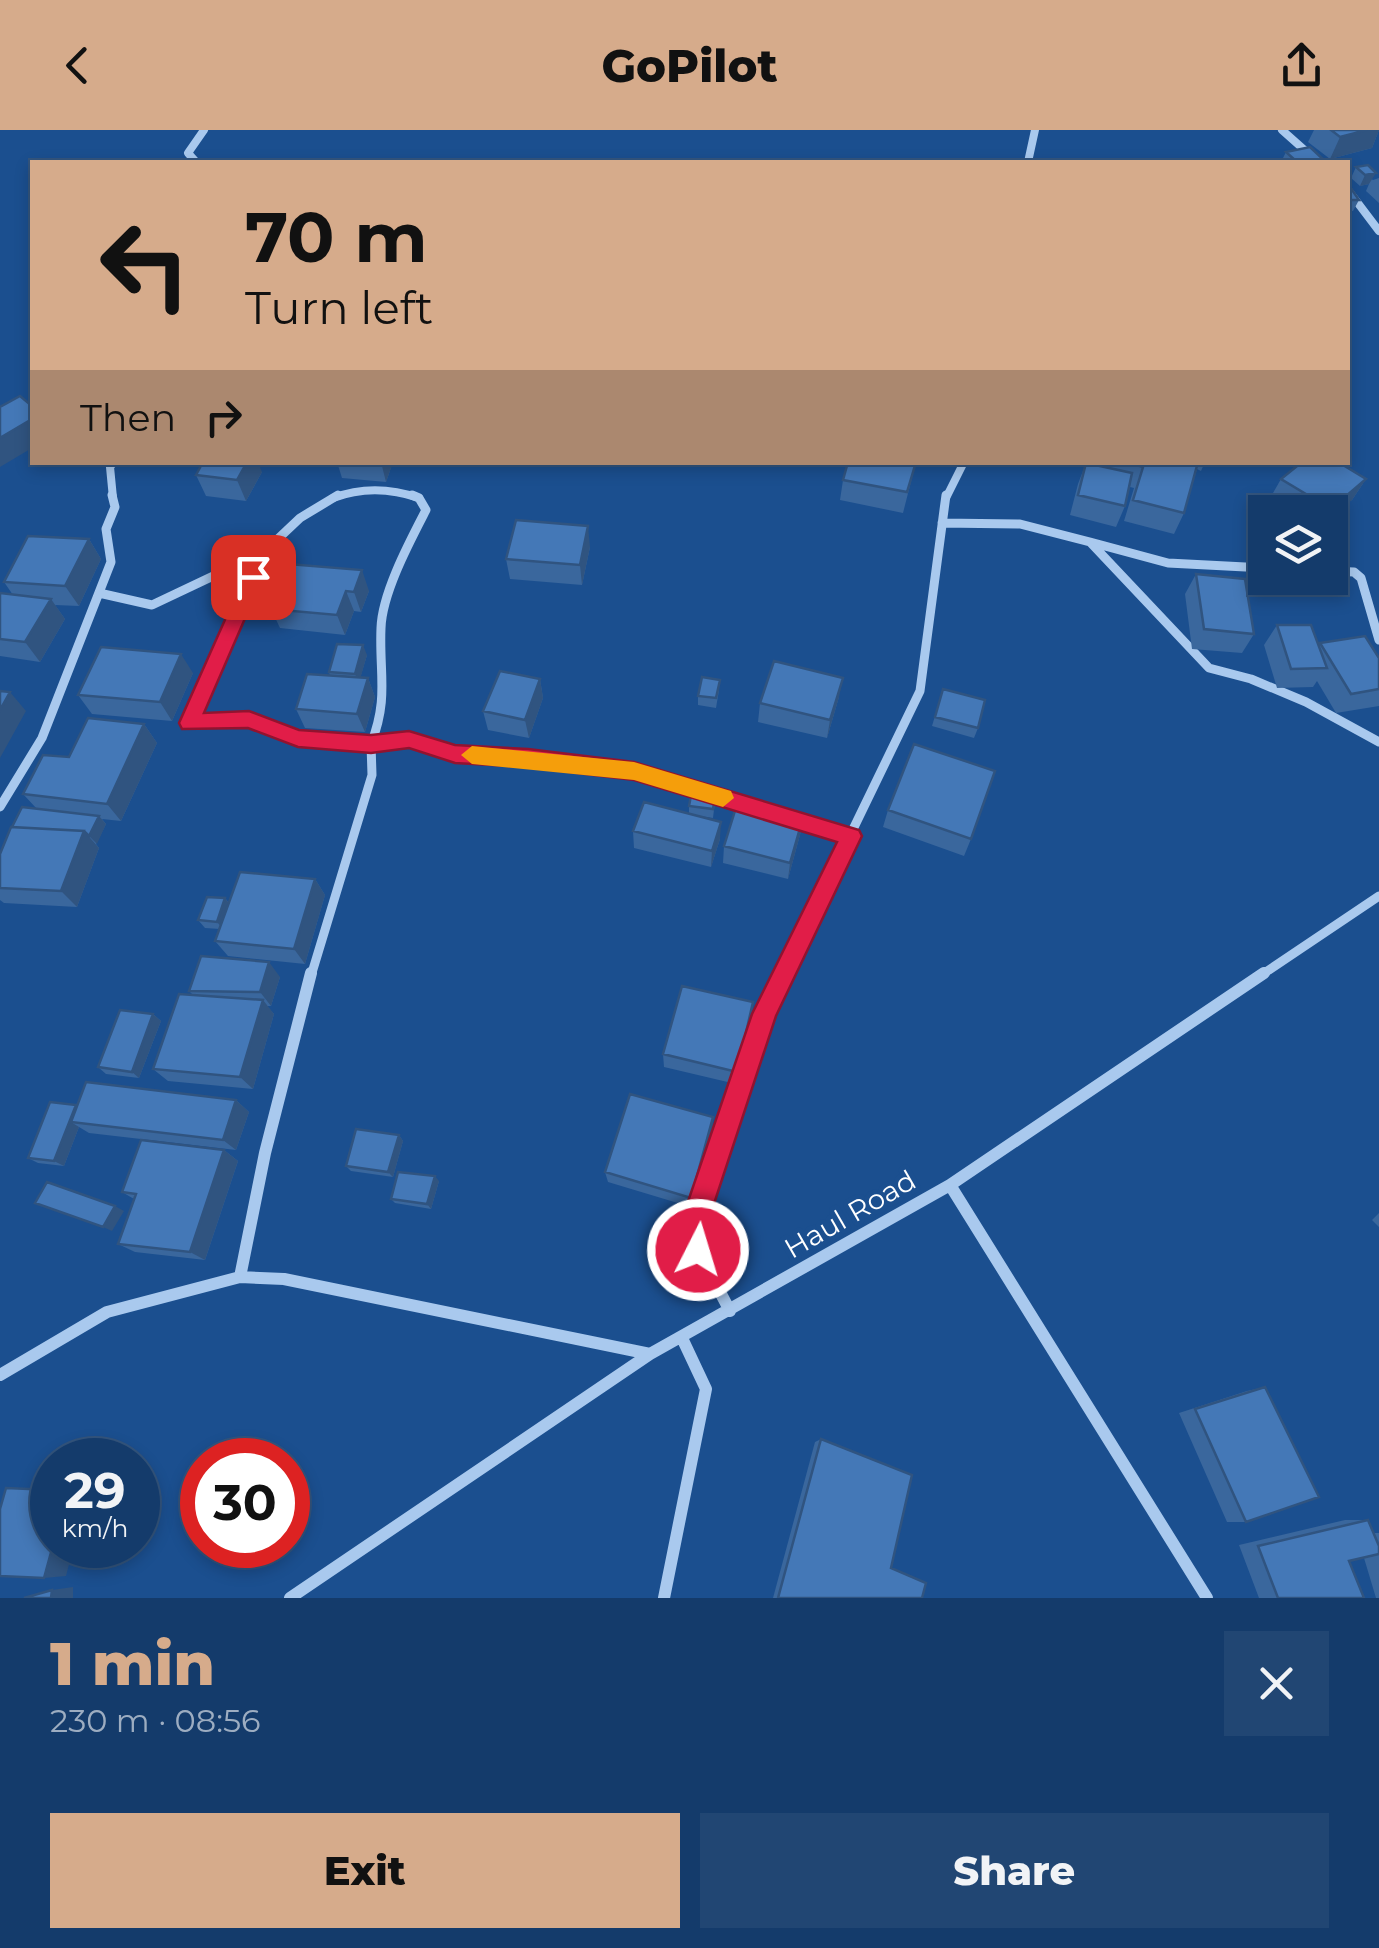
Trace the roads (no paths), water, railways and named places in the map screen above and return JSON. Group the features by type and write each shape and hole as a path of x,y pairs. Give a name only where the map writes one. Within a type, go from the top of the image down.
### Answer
{"street":[{"path":"194,160 188,154 204,130"},
{"path":"1028,160 1035,130"},
{"path":"1282,130 1316,160"},
{"path":"1350,192 1378,227"},
{"path":"0,807 42,738 111,562 106,529 115,508 110,484 112,465"},
{"path":"730,1311 698,1250 695,1222 764,1014 920,691 948,490 962,465"},
{"path":"98,593 152,604 264,552 300,518 336,496 364,489 400,490 420,498 426,510 406,548 381,623 384,711 371,744 372,775 306,991 265,1153 240,1277"},
{"path":"942,523 1020,524 1168,563 1248,567"},
{"path":"1090,542 1208,668 1251,679 1306,702 1379,742"},
{"path":"258,567 264,552"},
{"path":"1348,572 1362,578 1379,640"},
{"path":"251,582 190,723 249,719 298,738 371,744 409,740 455,754 634,771 761,809"},
{"path":"779,815 851,836"},
{"name":"Haul Road","path":"290,1598 650,1354 950,1185 1379,896"},
{"path":"950,1185 1207,1598"},
{"path":"0,1375 107,1312 240,1277 284,1279 650,1354"},
{"path":"664,1598 706,1389 682,1338"}]}
